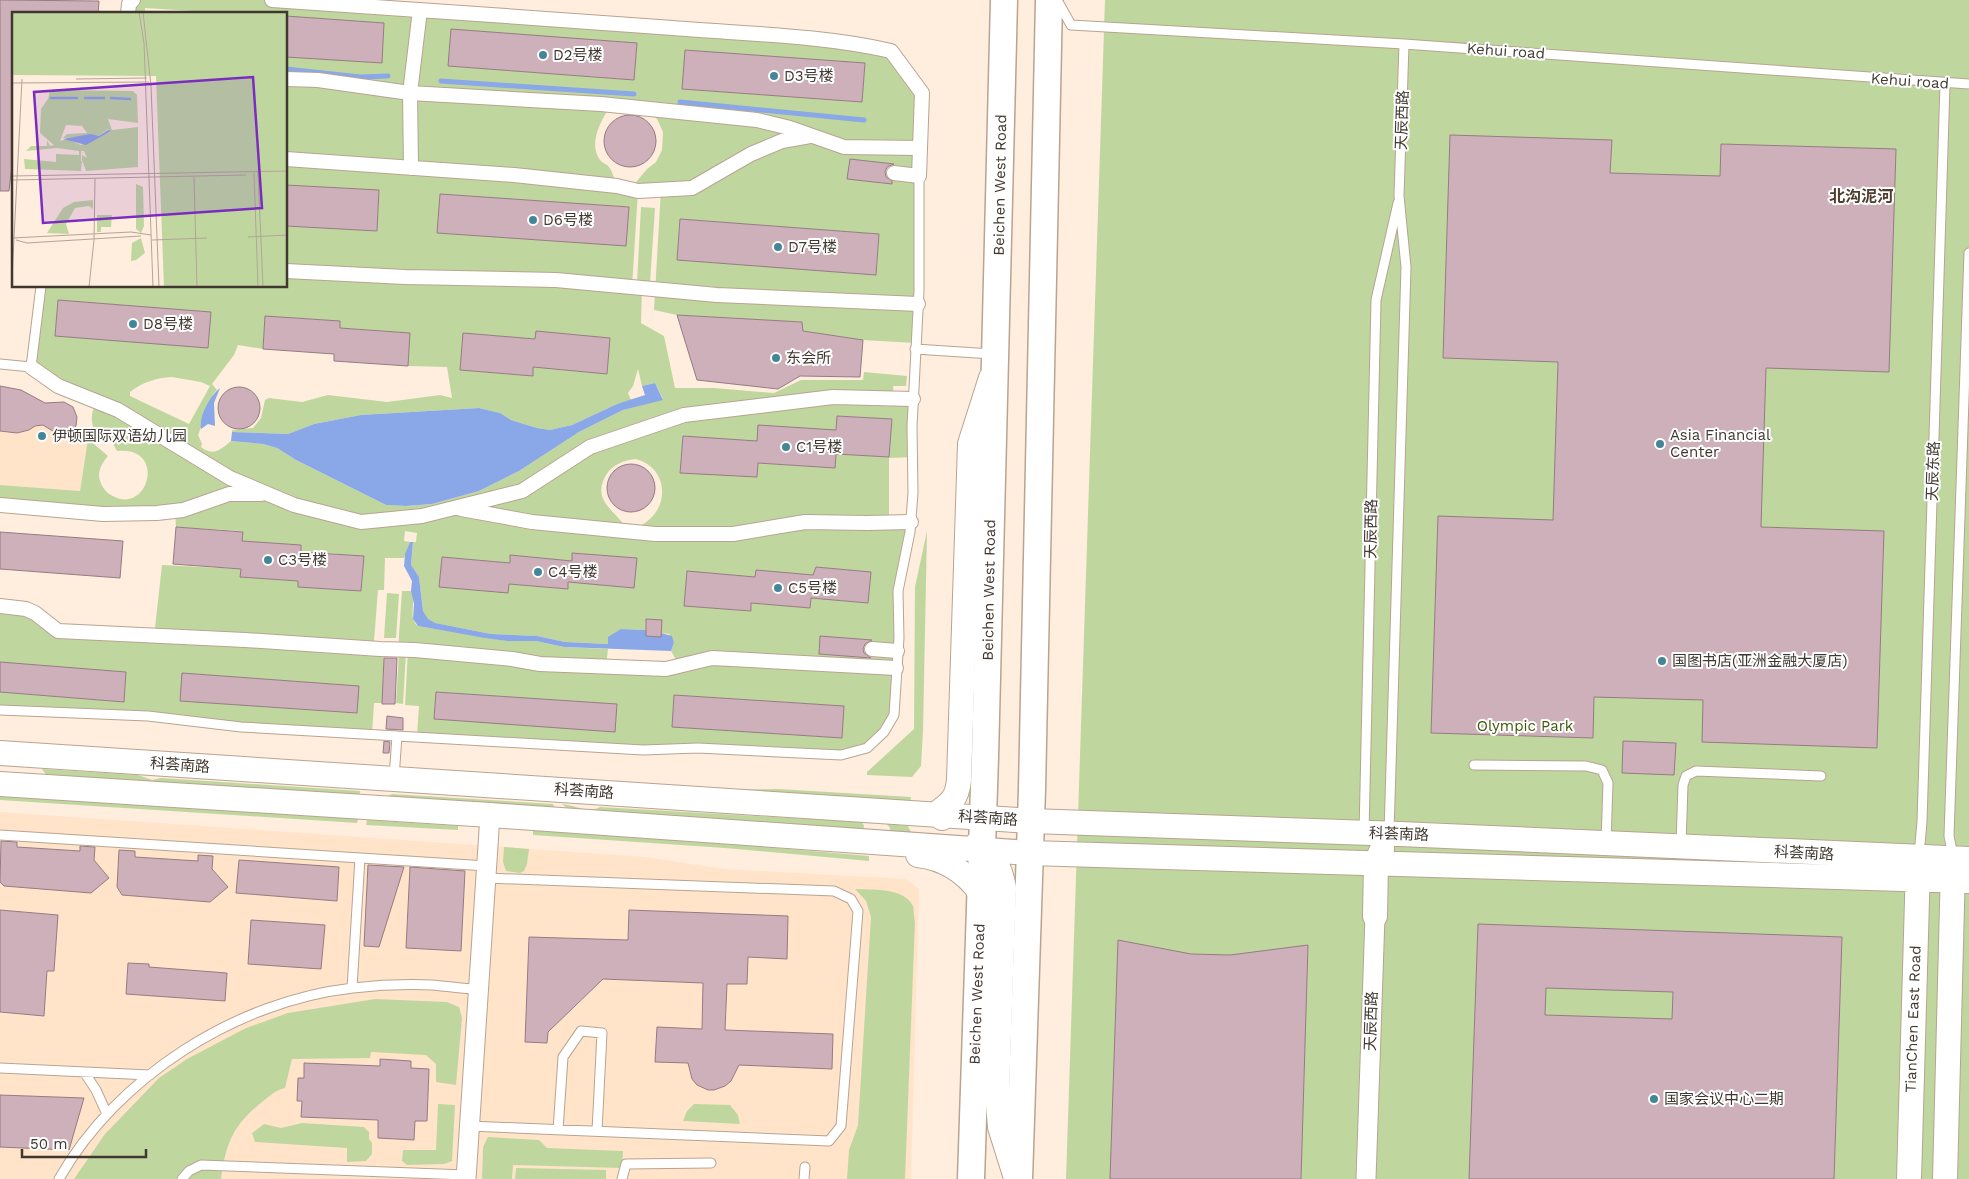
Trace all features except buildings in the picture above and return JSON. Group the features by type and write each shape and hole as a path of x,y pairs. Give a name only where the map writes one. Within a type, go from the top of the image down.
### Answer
{"main road":[{"name":"Beichen West Road","path":"972,1179 985,757 1004,0"},
{"path":"1018,1179 1031,821 1049,0"}],"street":[{"path":"128,12 129,4 133,0"},
{"path":"272,0 794,38 861,44 891,51 922,92 920,176 894,173"},
{"path":"411,168 410,93 420,10"},
{"path":"288,79 318,80 410,93 601,104 757,120 782,126 844,147 920,148"},
{"path":"288,160 514,175 617,186 638,191 692,188 751,154 782,141 810,136"},
{"path":"288,271 404,277 556,280 717,295 918,304"},
{"path":"995,360 970,444 958,793 954,799 936,814 958,828 993,857 1001,871 1004,888 997,1092 1000,1127 1018,1179"},
{"path":"31,367 58,386 118,410 230,478 294,505 362,522 422,516 522,491 590,447 684,415 832,397 913,399"},
{"path":"0,506 103,514 157,513 183,510 229,494 268,494"},
{"path":"456,508 532,522 655,534 733,534 805,522 911,522"},
{"path":"0,606 26,609 58,631 147,634 415,650 540,664 666,669 712,658 896,668"},
{"path":"872,649 897,652"},
{"name":"科荟南路","path":"0,753 1031,821 1680,847 1918,869"},
{"path":"0,766 30,763 58,757"},
{"path":"985,757 992,804 998,824 1009,837 1060,855"},
{"name":"科荟南路","path":"0,784 490,815 1060,855 1057,854 1376,863 1961,870"},
{"path":"868,842 875,835 877,826 876,819 869,810"},
{"path":"466,1177 490,815"},
{"path":"710,830 754,842 929,856 941,860 958,870 972,880 980,892"},
{"name":"天辰西路","path":"1364,833 1376,863"},
{"name":"天辰西路","path":"1366,1179 1376,863 1389,834"},
{"name":"TianChen East Road","path":"1909,1179 1918,869"},
{"path":"1945,1179 1961,870"}],"lane":[{"name":"Kehui road","path":"1057,0 1070,26 1404,44 1945,84 1969,84"},
{"name":"天辰西路","path":"1389,834 1406,267 1399,196 1404,44"},
{"name":"天辰东路","path":"1918,869 1922,812 1945,84"},
{"path":"0,710 148,716 241,726 643,750 698,748 841,755 867,748 884,732 894,715 898,591 911,522 914,471 913,399 918,304 920,176"},
{"name":"天辰西路","path":"1364,833 1376,300 1399,196"},
{"name":"天辰东路","path":"1961,870 1949,836 1949,826 1969,253"},
{"path":"0,364 31,367 41,288"},
{"path":"915,348 995,360"},
{"path":"394,779 396,736"},
{"path":"1474,765 1586,766 1602,770 1608,782 1606,844"},
{"path":"1680,847 1683,785 1686,776 1696,771 1821,776"},
{"path":"0,834 360,858 487,872 834,891 851,899 858,911 841,1126 829,1141 470,1126"},
{"path":"352,988 360,858"},
{"path":"58,1179 86,1136 150,1075 200,1039 235,1022 278,1004 307,996 352,988 431,985 478,989"},
{"path":"558,1130 563,1057 581,1031 602,1033 597,1132"},
{"path":"0,1068 150,1075"},
{"path":"84,1072 96,1090 107,1114"},
{"path":"622,1179 626,1164 711,1163"},
{"path":"182,1179 189,1171 201,1165 466,1177"},
{"path":"804,1179 805,1167"}],"shaded area":[{"name":"伊顿国际双语幼儿园","path":"0,387 21,390 45,403 64,402 73,407 77,417 76,426 73,429 88,439 80,491 0,485"},
{"path":"0,812 645,857 724,869 906,879 919,889 911,1179 0,1179"}],"green space":[{"path":"133,0 272,0 891,51 922,93 916,343 863,340 803,331 802,322 677,315 654,310 661,189 638,191 632,287 642,288 641,323 664,336 675,388 714,388 774,393 801,380 863,380 864,372 907,376 906,386 893,386 894,398 913,399 914,457 889,458 889,522 911,522 904,556 894,715 867,748 841,755 417,735 419,706 405,705 408,650 398,650 402,591 411,591 413,596 413,618 418,626 507,641 536,641 564,647 608,649 606,666 679,665 671,651 674,643 669,634 661,633 661,620 647,619 646,630 621,629 609,644 565,642 537,636 491,634 434,623 428,620 423,611 419,577 411,566 413,542 416,542 417,533 405,531 404,541 410,542 404,558 385,558 384,590 378,590 374,641 155,628 162,565 241,569 240,577 298,581 298,587 361,591 364,556 301,551 301,545 242,541 242,531 176,527 175,511 0,505 0,485 80,491 88,439 108,456 102,465 99,476 102,485 109,494 124,499 135,497 143,490 147,479 147,468 143,459 133,452 117,451 112,442 95,431 92,424 92,416 97,402 31,367 41,288 288,288 288,226 377,231 379,190 288,185 288,57 381,63 384,23 288,16 288,12 210,12 145,8 145,12 129,12","holes":["637,43 634,80 448,66","685,50 865,63 862,102 682,89","645,109 657,119 663,132 662,150 656,162 647,169 631,188 617,185 610,169 601,161 595,148 596,135 607,111","850,159 894,164 891,184 848,179","440,194 629,207 626,246 437,233","680,219 879,234 876,274 677,259","58,300 211,312 55,336","265,316 340,321 340,328 410,333 408,366 447,367 452,398 440,395 387,402 328,395 302,402 269,398 265,400 261,418 253,428 232,430 232,432 288,434 314,424 361,415 479,408 500,413 511,420 550,430 572,425 617,404 631,400 628,393 633,386 638,369 642,386 655,383 663,399 623,410 579,432 519,471 479,491 432,504 386,505 296,460 277,448 263,444 231,441 214,452 201,447 202,444 198,435 214,393 217,390 212,384 234,355 238,345 263,349","537,331 610,338 607,374 533,367 532,376 460,370 463,333 535,339","172,377 201,382 210,386 189,424 130,396 130,392 145,383","837,416 891,419 889,457 836,454 834,468 758,463 757,477 680,472 683,436 757,441 836,430","635,459 650,466 656,472 660,479 662,495 660,504 653,516 628,532 608,506 601,493 606,475 612,468 622,462","573,553 636,558 634,587 568,582 567,589 509,584 439,587 442,557 510,563 511,555 572,561","816,567 870,572 868,603 811,598 810,608 751,603 750,611 684,606 687,571 755,577 756,570 813,575","820,636 872,640 871,658 819,654","436,692 617,704 615,731 435,719","674,695 844,706 842,738 672,727"]},
{"name":"Olympic Park","path":"1105,0 1969,0 1969,1179 1066,1179"},
{"path":"641,207 655,208 650,283 637,283"},
{"path":"927,531 921,766 912,777 867,775 867,772 914,729 915,587"},
{"path":"387,593 399,594 396,638 384,638"},
{"path":"0,606 46,624 384,650 382,703 374,703 372,734 0,710 0,692 124,702 126,673 0,662","holes":["183,673 358,686 357,713 181,701"]},
{"path":"399,652 406,652 403,704 396,703"},
{"path":"42,769 138,775 152,780 161,778 360,791 359,802 275,789 50,780"},
{"path":"778,789 911,797 910,803 704,790"},
{"path":"392,794 553,804 557,814 383,798"},
{"path":"0,795 358,819 357,823 0,800"},
{"path":"562,804 591,810 600,807 862,822 864,826 863,831 574,814"},
{"path":"367,820 458,826 458,830 366,825"},
{"path":"887,824 908,826 911,832 908,835 890,832"},
{"path":"533,830 662,838 869,856 869,861 725,848 533,835"},
{"path":"504,847 529,849 524,871 520,873 506,871 503,862"},
{"path":"855,889 887,891 902,895 913,906 915,922 905,1179 847,1179 849,1150 858,1125 871,917 866,901"},
{"path":"375,999 447,1002 459,1007 462,1018 456,1085 436,1082 436,1064 426,1055 371,1052 370,1058 292,1059 285,1088 275,1092 252,1110 238,1127 225,1155 221,1179 74,1179 105,1134 159,1078 187,1059 246,1028 288,1013"},
{"path":"438,1104 455,1105 452,1161 444,1164 407,1165 402,1161 403,1150 436,1150"},
{"path":"694,1104 730,1105 738,1115 740,1124 683,1121 687,1111"},
{"path":"302,1123 364,1127 369,1132 372,1154 366,1161 347,1162 347,1148 255,1142 252,1133 264,1124 281,1128"},
{"path":"488,1137 539,1140 547,1148 623,1151 622,1168 513,1165 512,1179 482,1179 483,1147"},
{"path":"516,1168 606,1170 606,1179 515,1179"}],"water":[{"path":"655,383 663,400 623,410 579,432 519,471 479,491 432,504 386,505 296,460 277,448 263,444 231,441 232,432 288,434 314,424 361,415 479,408 500,413 511,420 550,430 572,425 617,404 645,395 642,386"},
{"path":"220,388 214,403 215,426 208,424 201,429 206,407"},
{"path":"410,542 413,542 411,565 419,577 423,611 428,619 435,623 491,634 537,636 565,642 608,644 608,637 621,629 646,630 646,636 661,637 661,633 672,636 674,643 671,651 564,647 536,641 507,641 485,638 418,626 413,619 412,581 404,566 405,554"}],"waterway":[{"path":"288,69 360,77 388,76"},
{"path":"441,81 634,94"},
{"path":"680,102 864,120"}],"place":[{"name":"D2号楼","path":"543,55"},
{"name":"D3号楼","path":"774,76"},
{"name":"D6号楼","path":"533,220"},
{"name":"D7号楼","path":"778,247"},
{"name":"D8号楼","path":"133,324"},
{"name":"东会所","path":"776,358"},
{"name":"伊顿国际双语幼儿园","path":"42,436"},
{"name":"Asia Financial Center","path":"1660,444"},
{"name":"C1号楼","path":"786,447"},
{"name":"C3号楼","path":"268,560"},
{"name":"C4号楼","path":"538,572"},
{"name":"C5号楼","path":"778,588"},
{"name":"国图书店(亚洲金融大厦店)","path":"1662,661"},
{"name":"国家会议中心二期","path":"1654,1099"}],"district":[{"name":"北沟泥河","path":"1861,196"}]}
